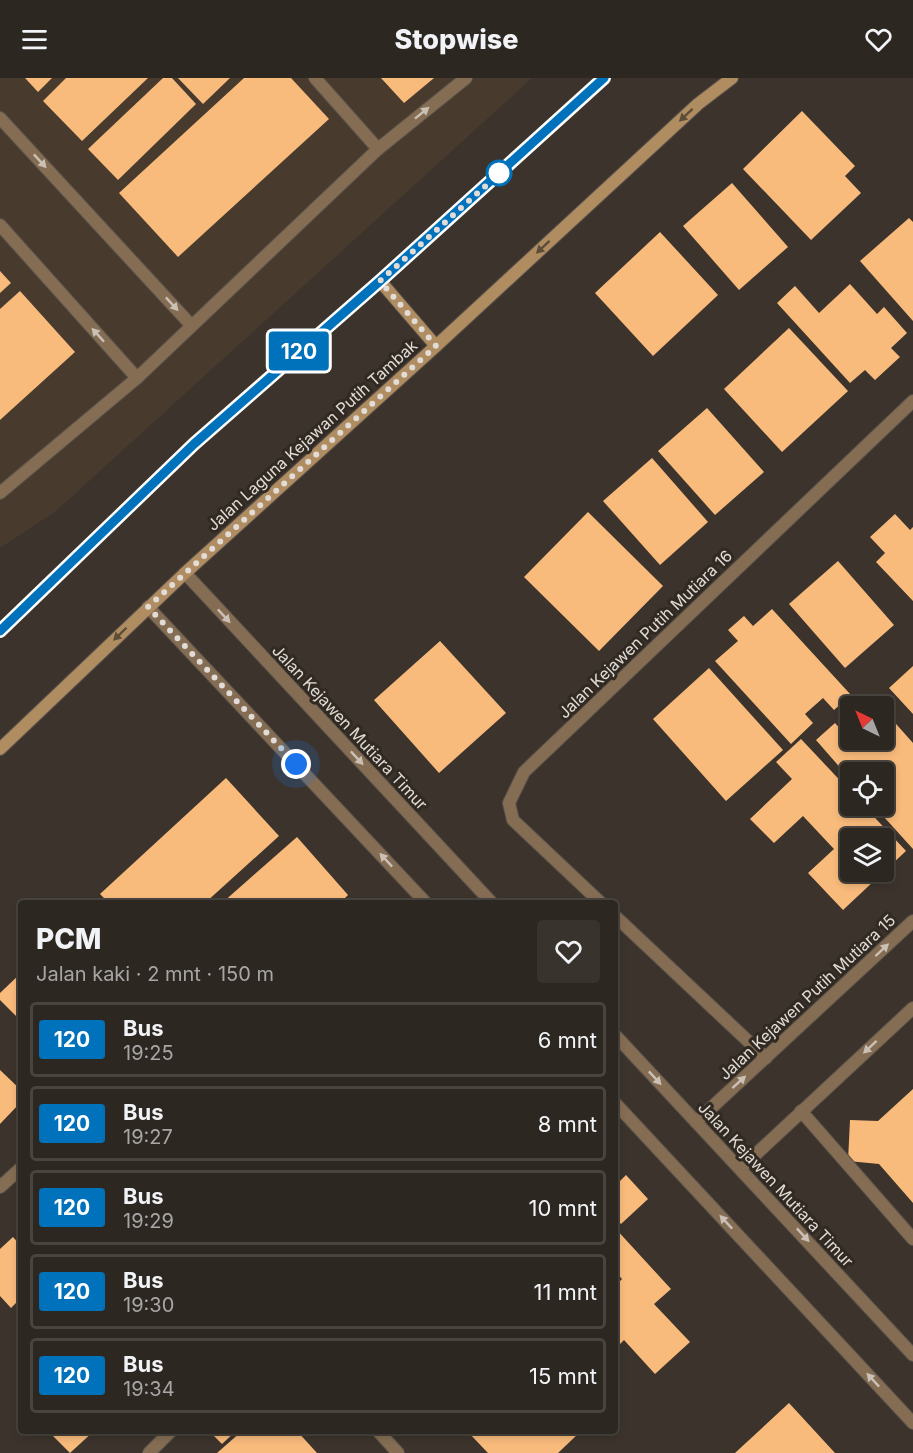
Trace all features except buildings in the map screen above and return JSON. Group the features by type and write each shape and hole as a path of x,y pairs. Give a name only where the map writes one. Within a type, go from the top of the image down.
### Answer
{"street":[{"path":"315,78 378,148"},
{"path":"0,493 137,378 378,148 466,78"},
{"path":"0,631 194,444 380,281 604,78"},
{"name":"Jalan Laguna Kejawan Putih Tambak","path":"0,749 185,573 436,346 698,104 732,78"},
{"path":"0,118 191,325"},
{"path":"0,225 137,378"},
{"path":"380,281 436,346"},
{"name":"Jalan Kejawen Putih Mutiara 16","path":"598,900 513,820 509,803 524,772 913,401"},
{"name":"Jalan Kejawen Mutiara Timur","path":"185,573 489,900"},
{"path":"148,607 423,900"},
{"path":"618,919 766,1058"},
{"name":"Jalan Kejawen Putih Mutiara 15","path":"696,1122 913,921"},
{"path":"741,1168 913,1008"},
{"name":"Jalan Kejawen Mutiara Timur","path":"618,1038 913,1355"},
{"path":"618,1106 913,1423"},
{"path":"801,1111 913,1239"},
{"path":"0,1187 18,1171"},
{"path":"149,1453 168,1434"},
{"path":"381,1434 398,1453"}],"shaded area":[{"path":"0,78 532,78 56,511 0,548"}],"bus line":[{"name":"120","path":"0,631 194,444 380,281 604,78"}],"route":[{"path":"296,764 148,607 436,346 380,281 501,172 499,173"}]}
